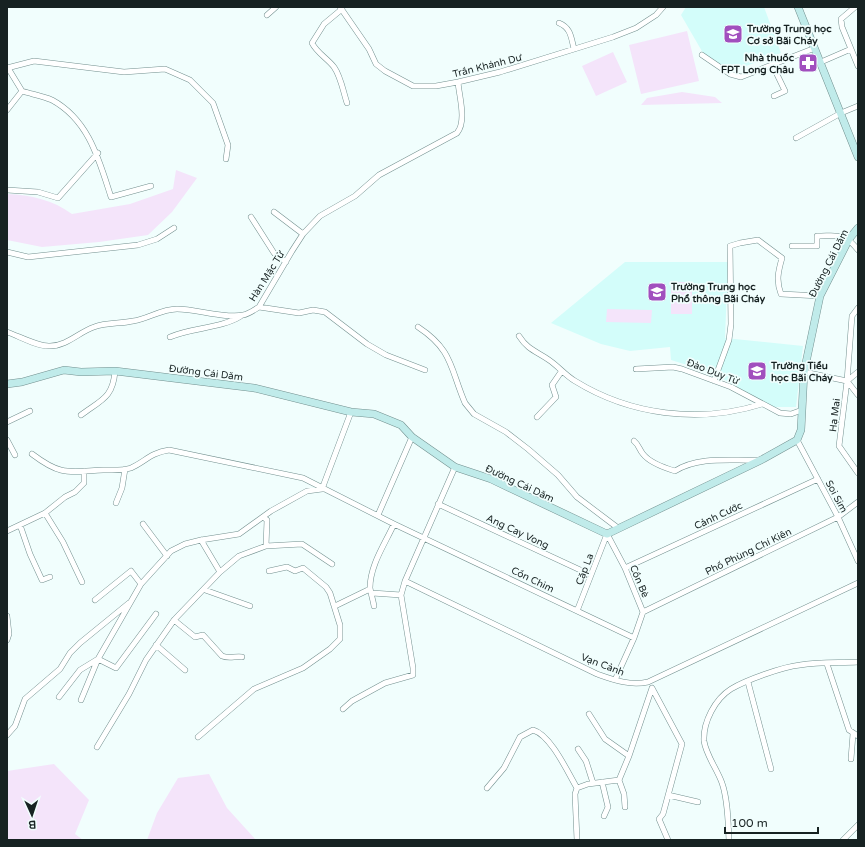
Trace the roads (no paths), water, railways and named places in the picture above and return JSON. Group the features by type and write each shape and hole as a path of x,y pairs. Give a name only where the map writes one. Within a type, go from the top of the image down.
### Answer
{"street":[{"path":"267,15 276,7"},
{"name":"Trần Khánh Dư","path":"341,8 369,49 376,64 385,71 413,86 436,86 500,72 613,37 636,28 656,15 663,7"},
{"path":"798,7 858,157"},
{"path":"855,7 841,20 842,27 858,66"},
{"path":"341,8 324,24 312,43 315,49 330,62 339,75 347,103"},
{"path":"559,22 566,25 570,31 574,49"},
{"path":"702,55 730,74 741,77 815,48"},
{"path":"821,62 851,49"},
{"path":"151,186 111,198 98,153 75,116 51,100 22,91 7,68 34,61 124,72 165,69 190,80 213,104 228,145 226,159"},
{"path":"772,64 785,91 774,96"},
{"name":"Hàn Mặc Tử","path":"170,337 190,330 222,325 250,313 259,307 303,234 320,216 355,196 379,175 457,133 460,129 462,116 458,82"},
{"path":"7,110 22,91"},
{"path":"796,138 841,113 858,106"},
{"path":"7,190 38,192 58,198 98,153"},
{"path":"274,212 303,234"},
{"path":"251,217 274,253 286,262"},
{"path":"7,252 28,257 138,246 158,239 174,228"},
{"name":"Đường Cái Dăm","path":"797,440 801,430 804,372 820,296 849,239 858,228"},
{"path":"792,246 817,246 817,236 841,236 849,239 858,250"},
{"path":"714,381 729,340 731,324 730,246 758,240 782,258 778,271 777,283 781,294 820,296"},
{"path":"259,307 300,313 313,310 325,312 367,344 386,355 425,370"},
{"name":"Hạ Mai","path":"858,308 852,316 847,381 839,446 858,473"},
{"path":"8,334 43,346 51,346 66,342 94,327 106,323 133,321 174,309 242,316"},
{"path":"418,327 432,336 443,348 462,396 470,410 506,432 558,475 577,497 618,528"},
{"path":"519,336 526,347 549,360 561,372 610,400 661,412 689,416 732,412 762,404"},
{"name":"Đào Duy Từ","path":"636,369 673,367 731,386 780,413 791,414 802,410"},
{"name":"Đường Cái Dăm","path":"7,384 29,380 64,370 81,372 115,371 254,388 351,412 374,414 400,426 412,437 455,467 491,479 607,534"},
{"path":"81,415 105,397 111,390 114,385 115,371"},
{"path":"537,417 556,397 552,385 561,372"},
{"path":"804,372 847,381 858,395"},
{"path":"847,381 858,372"},
{"path":"7,422 30,411"},
{"path":"81,700 98,659 141,584 171,551 184,544 239,534 263,517 307,491 322,489 351,412"},
{"path":"378,515 412,437"},
{"path":"7,440 15,455"},
{"path":"607,534 763,459 797,440"},
{"name":"Soi Sim","path":"797,440 838,517 858,561"},
{"path":"634,441 639,445 644,455 664,468 675,470 685,464 735,459 763,459"},
{"name":"Cồn Chìm","path":"125,469 139,464 152,454 169,450 303,478 322,489 394,524 634,638"},
{"path":"32,454 48,466 68,473 125,469 122,488 116,502"},
{"path":"343,709 352,702 385,683 413,676 401,595 405,581 415,561 423,537 455,467"},
{"path":"7,531 45,513 65,497 75,492 84,483 84,472"},
{"name":"Cảnh Cước","path":"625,568 818,479"},
{"name":"Phố Phùng Chí Kiên","path":"643,612 838,517 858,502"},
{"name":"Ang Cay Vong","path":"438,504 591,575"},
{"path":"45,513 63,542 82,582"},
{"path":"263,517 266,520 266,546"},
{"path":"143,524 167,556"},
{"path":"374,606 371,591 376,561 394,524"},
{"path":"20,525 30,554 42,580 50,577"},
{"name":"Cồn Bè","path":"607,534 625,568 643,612 634,638 615,680"},
{"name":"Cặp La","path":"577,611 607,534"},
{"path":"201,540 220,572"},
{"path":"97,747 129,694 146,660 174,620 205,590 220,572 239,556 266,546 302,544 332,564"},
{"path":"198,737 254,689 303,668 330,649 340,638 340,625 335,606 326,587 316,581 310,572 303,568 295,570 287,566 269,571"},
{"path":"95,600 131,571 141,584"},
{"name":"Vạn Cảnh","path":"405,581 597,674 615,680 638,684 648,682 858,583"},
{"path":"205,590 250,606"},
{"path":"335,606 371,591 401,595"},
{"path":"7,735 15,726 25,699 60,669 70,653 80,643 132,600"},
{"path":"98,659 116,668 156,614"},
{"path":"7,616 9,634 7,640"},
{"path":"174,620 195,637 203,635 222,656 227,658 235,656 242,657"},
{"path":"156,645 185,670"},
{"path":"59,697 80,670 98,659"},
{"path":"729,840 722,783 704,743 704,728 709,716 721,697 731,689 776,671 800,664 858,662"},
{"path":"827,664 843,716 849,730 855,735 851,759"},
{"path":"648,682 682,744 663,814 659,820 668,840"},
{"path":"748,682 771,769"},
{"path":"625,807 624,794 619,780 629,756 652,688"},
{"path":"589,714 605,739 629,756"},
{"path":"487,788 504,768 520,737 532,730 541,736 556,752 578,788"},
{"path":"578,749 586,761 593,783"},
{"path":"577,840 575,794 578,788 593,783 619,780"},
{"path":"602,782 608,807 604,816"},
{"path":"668,795 698,802"},
{"path":"842,840 858,825"}],"place":[{"name":"Trường Trung học Cơ sở Bãi Cháy","path":"733,34"},
{"name":"Nhà thuốc FPT Long Châu","path":"808,63"},
{"name":"Trường Trung học Phổ thông Bãi Cháy","path":"657,292"},
{"name":"Trường Tiểu học Bãi Cháy","path":"757,371"}]}
